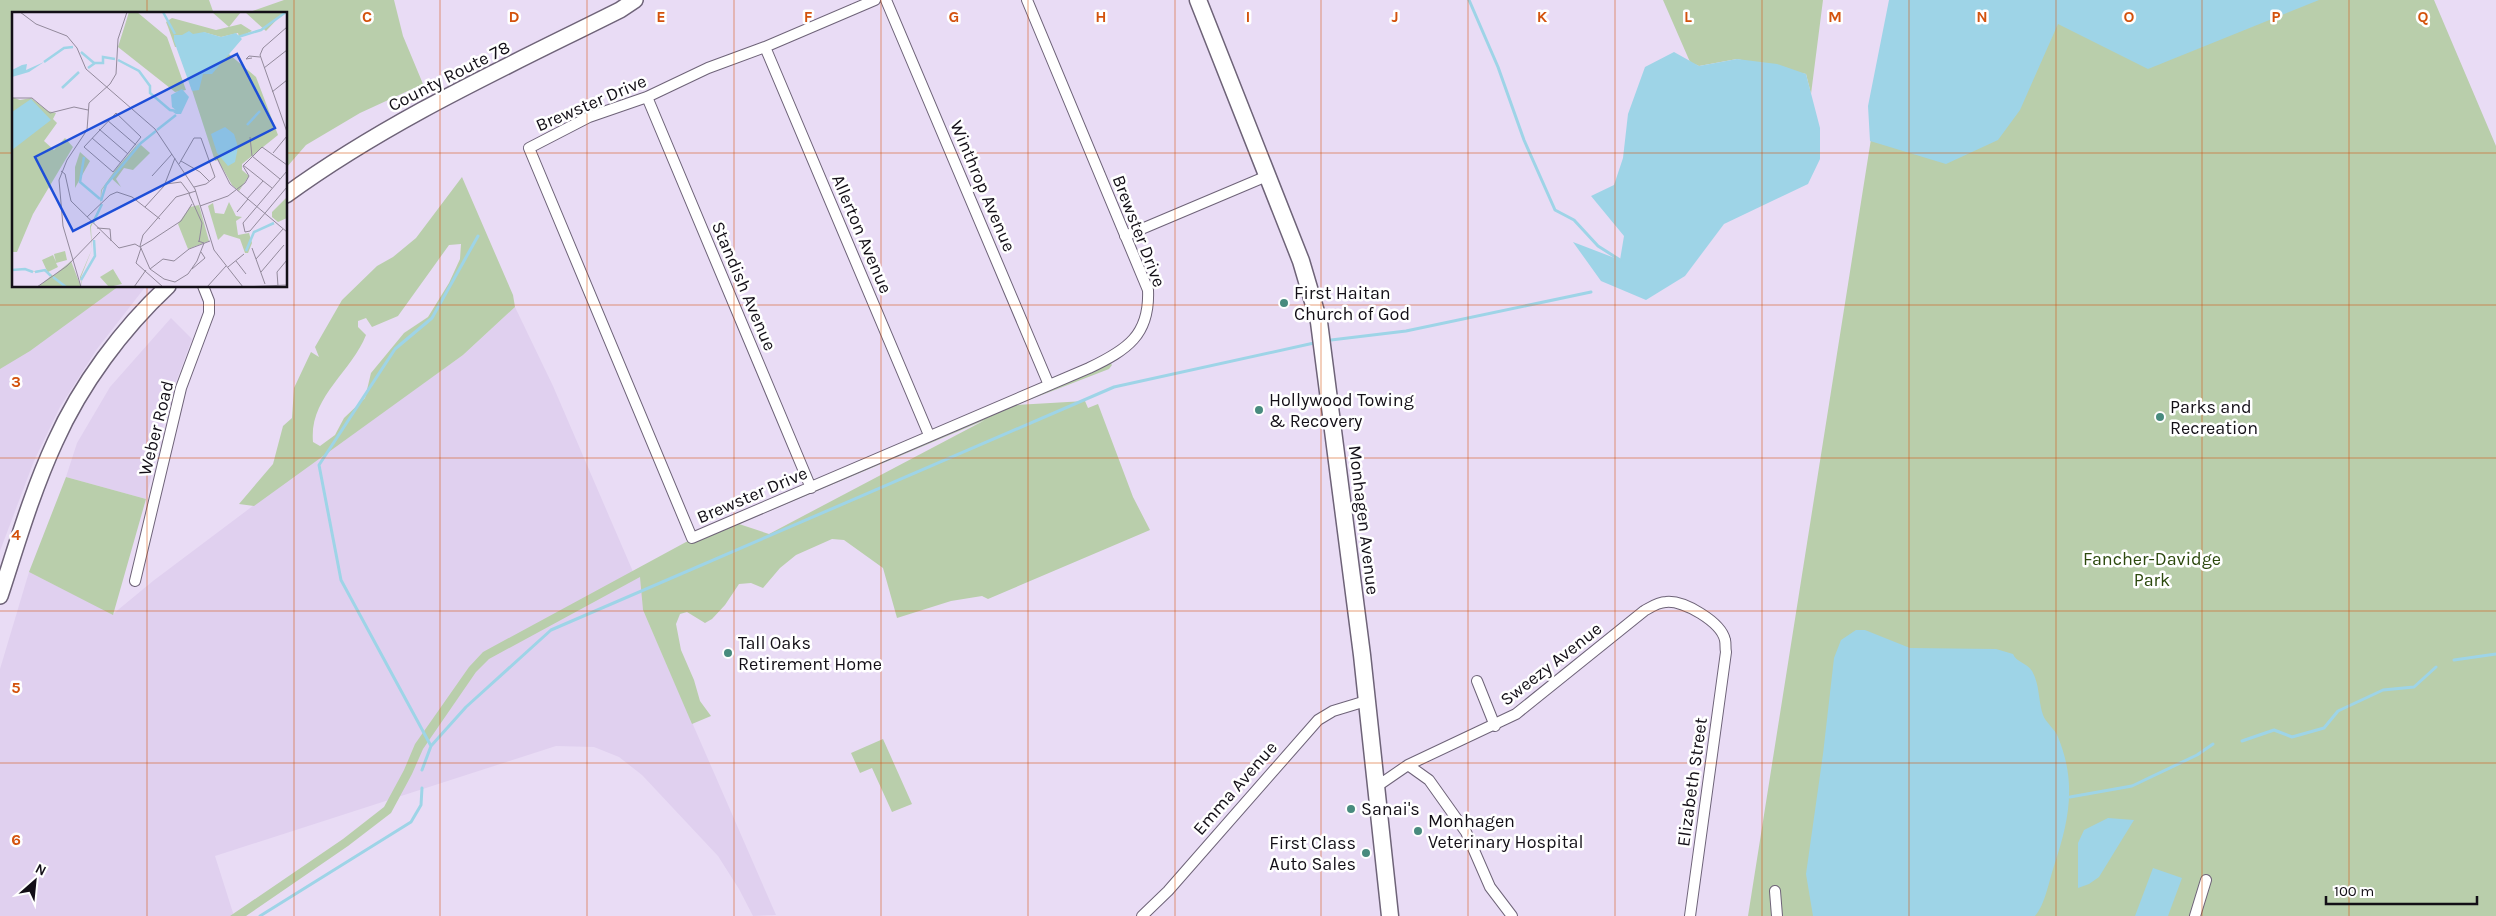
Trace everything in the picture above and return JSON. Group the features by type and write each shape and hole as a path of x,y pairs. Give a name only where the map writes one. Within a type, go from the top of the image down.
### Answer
{"main road":[{"name":"Monhagen Avenue","path":"1198,0 1301,261 1319,322 1366,702 1390,916"}],"street":[{"name":"County Route 78","path":"288,194 378,134 424,108 620,10 635,0"},
{"name":"Brewster Drive","path":"875,0 765,47 708,68 647,98 589,117 529,148 692,538 1112,357 1140,332 1149,308 1148,290 1027,0"},
{"name":"Winthrop Avenue","path":"886,0 1048,385"},
{"name":"Allerton Avenue","path":"765,47 929,435"},
{"name":"Standish Avenue","path":"647,98 811,488"},
{"path":"1125,236 1267,176"},
{"path":"0,596 31,501 55,441 86,386 120,339 166,288"},
{"name":"Weber Road","path":"135,581 181,388 209,313 210,301 204,288"},
{"name":"Sweezy Avenue","path":"1376,787 1408,765 1495,726 1516,714 1644,611 1658,603 1668,601 1688,606 1709,618 1725,638 1726,652"},
{"name":"Elizabeth Street","path":"1690,916 1726,652"},
{"path":"1476,680 1495,726"},
{"name":"Emma Avenue","path":"1142,916 1168,891 1318,720 1333,711 1366,702"},
{"path":"1408,765 1429,780 1466,832 1490,887 1512,916"},
{"path":"2195,916 2206,880"},
{"path":"1775,891 1777,916"}],"shaded area":[{"path":"111,288 144,288 97,349 60,407 34,461 0,551 0,355"},
{"path":"515,307 553,386 634,574 641,577 643,610 776,915 753,916 739,889 718,856 642,775 619,757 594,747 556,746 215,856 234,916 0,916 0,669 29,572 113,614 153,581 278,487 463,355"},
{"path":"171,318 192,339 169,401 146,499 66,477 77,443 110,387"}],"green space":[{"path":"0,0 209,0 213,12 12,12 12,288 116,288 30,351 0,369"},
{"path":"284,0 394,0 403,36 423,84 360,113 306,145 288,166 288,12 250,12"},
{"path":"1663,0 1823,0 1811,94 1806,74 1737,59 1699,66 1690,62"},
{"name":"Fancher-Davidge Park","path":"1893,0 2434,0 2496,146 2496,916 1748,916"},
{"path":"462,177 513,295 515,307 463,355 254,506 239,504 273,464 283,426 292,418 294,388 311,352 319,357 315,347 342,300 377,266 393,257 416,238","holes":["461,244 460,259 449,283 428,317 404,333 371,373 365,398 344,418 335,435 320,446 313,442 317,412 324,398 351,361 366,335 358,327 358,321 366,318 372,327 398,316 449,245"]},
{"path":"1109,361 1112,365 1109,369 1016,405 1085,401 1088,408 1098,404 1133,497 1150,530 988,599 982,596 951,601 897,618 883,568 844,540 832,539 796,555 780,568 763,588 751,583 739,584 725,605 712,619 705,623 687,612 680,614 676,624 681,650 694,680 700,701 711,716 692,724 643,610 640,577 489,659 476,672 423,749 391,813 348,846 246,916 230,916 343,839 384,807 404,770 415,744 469,667 483,652 734,516","holes":["985,420 769,534 739,524"]},
{"path":"66,477 146,499 113,615 29,572"},
{"path":"883,739 912,804 892,812 872,768 860,773 851,753"}],"water":[{"path":"1889,0 2319,0 2148,69 2058,24 2020,110 1998,140 1946,164 1870,141 1868,106"},
{"path":"1674,52 1699,66 1737,59 1777,64 1806,74 1820,128 1820,159 1808,184 1724,224 1685,276 1646,300 1601,281 1573,242 1620,260 1624,236 1591,196 1614,185 1623,158 1628,114 1645,67"},
{"path":"1856,630 1865,630 1910,648 1996,649 2013,654 2014,657 2032,671 2043,715 2057,734 2064,754 2069,786 2069,802 2064,833 2044,899 2035,916 1813,916 1806,874 1834,658 1841,640"},
{"path":"2108,818 2134,820 2099,877 2089,884 2078,888 2078,843 2084,830"},
{"path":"2153,868 2182,878 2168,916 2135,916"}],"waterway":[{"path":"1469,0 1498,67 1524,140 1555,210 1574,220 1598,246 1620,260"},
{"path":"431,746 341,580 319,465 395,349 432,318 478,236"},
{"path":"1331,340 1406,331 1591,292"},
{"path":"422,770 431,746 466,707 551,630 1114,387 1314,343"},
{"path":"2454,660 2496,654"},
{"path":"2242,741 2274,730 2292,737 2324,728 2338,711 2383,690 2414,687 2436,667"},
{"path":"2070,797 2132,786 2197,755 2213,744"},
{"path":"260,916 411,822 421,805 422,788"}],"place":[{"name":"First Haitan Church of God","path":"1284,303"},
{"name":"Hollywood Towing & Recovery","path":"1259,410"},
{"name":"Parks and Recreation","path":"2160,417"},
{"name":"Tall Oaks Retirement Home","path":"728,653"},
{"name":"Sanai's","path":"1351,809"},
{"name":"Monhagen Veterinary Hospital","path":"1418,831"},
{"name":"First Class Auto Sales","path":"1366,853"}]}
